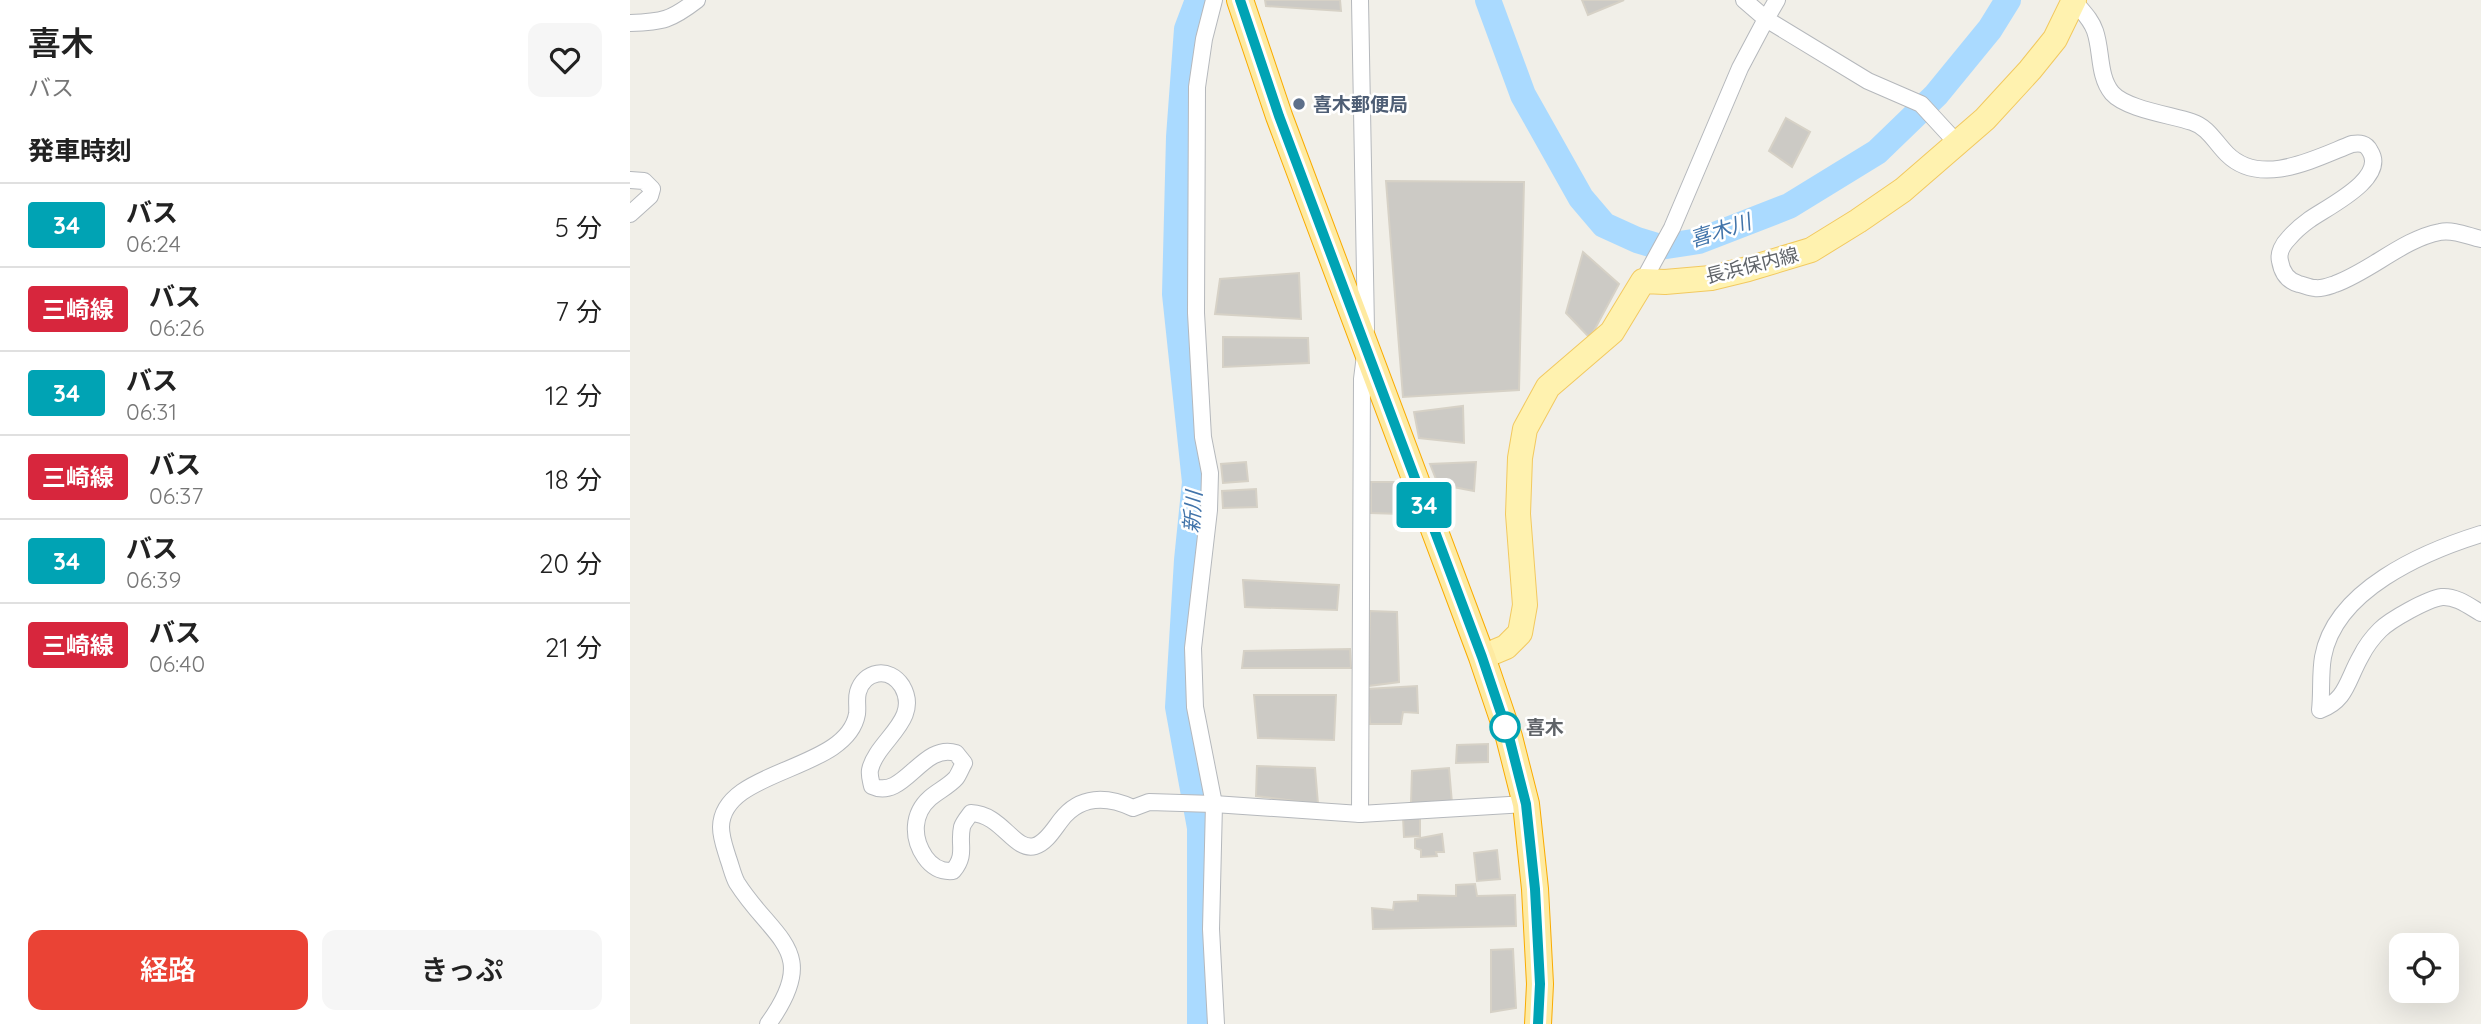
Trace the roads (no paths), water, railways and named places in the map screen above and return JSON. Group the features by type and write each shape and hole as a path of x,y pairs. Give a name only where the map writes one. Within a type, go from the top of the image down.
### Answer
{"highway":[{"path":"1240,0 1279,116 1482,657 1509,737 1526,804 1535,889 1540,984 1538,1024"}],"main road":[{"name":"長浜保内線","path":"1646,276 1665,282 1711,278 1811,250 1858,222 1903,190 1953,140 1984,119 2055,39 2074,1"},
{"path":"1482,657 1506,647 1520,633 1525,605 1518,503 1520,458 1525,429 1549,387 1612,332 1646,276"}],"street":[{"path":"630,23 661,22 681,13 697,0"},
{"path":"1214,0 1204,39 1197,87 1196,313 1203,438 1210,473 1209,510 1193,648 1195,707 1214,804 1211,929 1216,1024"},
{"path":"1360,0 1366,349 1362,379 1360,814"},
{"path":"1744,0 1766,19 1868,81 1921,104 1953,140"},
{"path":"1646,276 1672,228 1740,68 1777,0"},
{"path":"2074,1 2091,22 2103,76 2112,93 2136,106 2196,123 2240,164 2268,169 2294,166 2352,144 2361,143 2368,147 2373,156 2373,164 2364,182 2348,197 2308,220 2287,239 2279,259 2285,275 2292,282 2324,288 2355,276 2421,237 2442,231 2481,239"},
{"path":"630,180 644,181 652,189 650,196 630,214"},
{"path":"2481,534 2451,544 2406,565 2361,594 2349,605 2331,633 2323,657 2320,710 2334,705 2344,691 2361,655 2380,630 2421,605 2441,597 2456,598 2481,613"},
{"path":"768,1024 783,1001 792,975 792,962 787,944 736,881 723,842 721,826 724,813 734,799 759,783 831,749 845,739 857,714 858,693 864,680 875,673 884,673 896,679 902,687 907,707 900,726 875,759 870,772 872,786 881,790 892,788 923,762 942,752 957,753 964,763 956,778 928,800 918,813 915,823 916,836 925,856 935,868 945,871 953,871 959,864 962,853 962,826 971,813 983,813 998,822 1013,839 1025,847 1036,846 1076,806 1091,800 1115,800 1133,808 1149,802 1360,814 1526,804"}],"waterway":[{"name":"新川","path":"1198,0 1187,29 1179,137 1175,294 1195,482 1187,560 1178,707 1200,828 1200,1024"},
{"name":"喜木川","path":"1488,0 1523,95 1581,198 1604,225 1660,247 1699,241 1789,206 1877,152 1936,95 1990,29 2008,0"}],"place":[{"name":"喜木郵便局","path":"1299,104"},
{"name":"喜木","path":"1505,727"}]}
